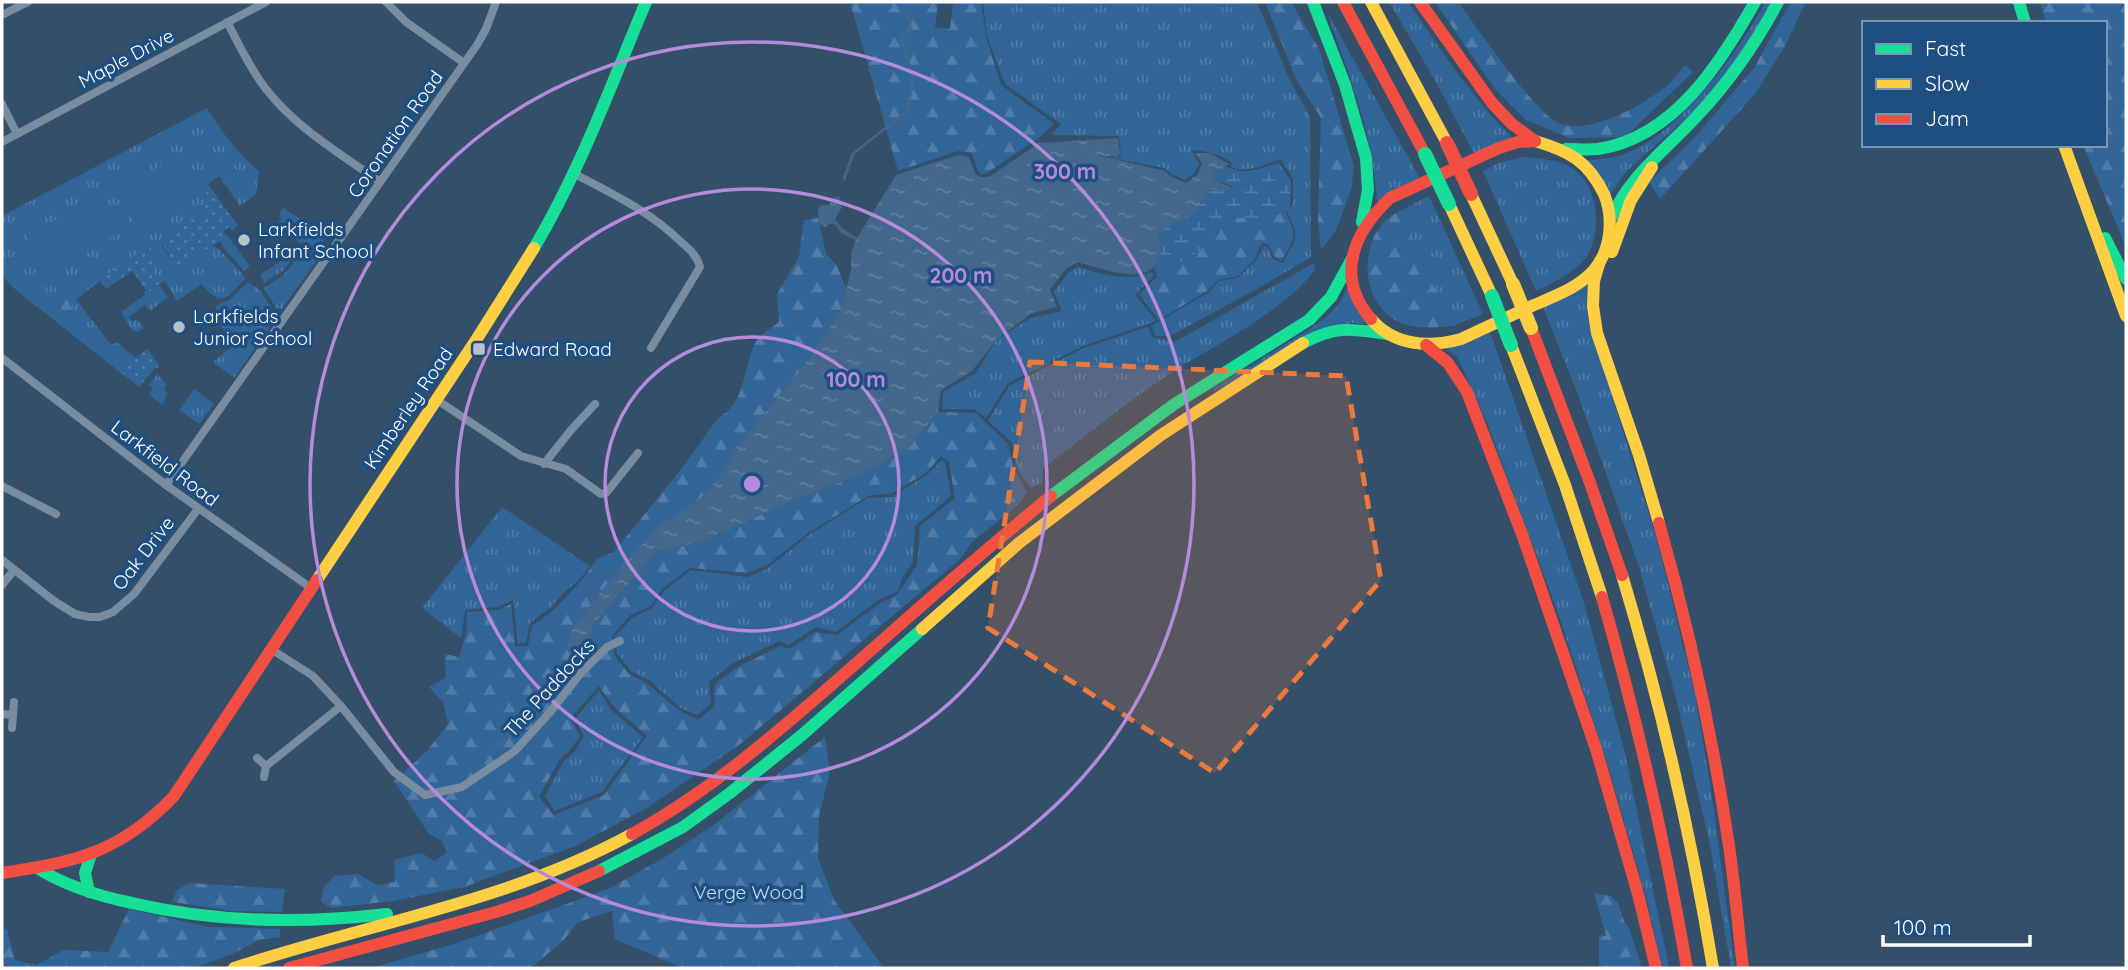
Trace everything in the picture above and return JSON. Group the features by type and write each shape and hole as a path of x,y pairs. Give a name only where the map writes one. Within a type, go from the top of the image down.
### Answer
{"main road":[{"name":"Kimberley Road","path":"2,873 37,868 91,854 129,837 160,812 181,786 437,400 552,218 646,2"},
{"path":"1313,2 1343,76 1365,155 1368,177 1368,194 1350,274 1357,301 1364,313 1387,334"},
{"path":"1343,2 1425,154 1492,296 1535,404 1575,516 1622,668 1674,894 1687,968"},
{"path":"1371,2 1447,143 1513,284 1600,512 1649,667 1676,775 1713,968"},
{"path":"1420,2 1500,114 1535,141"},
{"path":"1360,234 1372,215 1390,198 1499,148 1518,142 1535,141 1564,148 1591,150 1626,143 1653,128 1682,103 1707,75 1728,47 1755,2"},
{"path":"1743,968 1729,847 1692,652 1639,455 1597,333 1593,306 1594,281 1618,200 1628,184 1688,126 1733,72 1754,44 1778,2"},
{"path":"2019,2 2024,21"},
{"path":"2065,147 2126,316"},
{"path":"1564,148 1587,166 1601,184 1610,221"},
{"path":"1608,363 1600,318 1601,289 1631,200 1663,150"},
{"path":"2086,201 2126,279"},
{"path":"234,968 318,940 452,906 526,883 580,861 646,827 696,795 761,746 1057,490 1152,419 1318,312 1338,286 1353,257"},
{"path":"289,968 530,901 600,871 673,832 730,793 802,735 1019,543 1161,435 1279,357 1320,334 1346,328 1387,334 1426,345 1443,344 1461,339 1573,287 1586,278 1600,261"},
{"path":"1426,345 1448,363 1467,392 1541,583 1613,804 1656,968"},
{"path":"89,892 84,875 91,854"},
{"path":"37,868 52,878 89,892 153,909 229,920 321,922 452,906"}],"street":[{"path":"2,15 28,2"},
{"name":"Maple Drive","path":"2,142 266,2"},
{"path":"386,2 406,22 464,63"},
{"name":"Coronation Road","path":"166,485 464,63 486,29 496,2"},
{"path":"227,22 264,88 285,110 307,130 380,182"},
{"path":"2,104 17,134"},
{"path":"573,173 648,214 698,260 700,267 650,348"},
{"name":"Larkfield Road","path":"2,358 198,509 312,588"},
{"path":"437,400 521,456 566,469 601,494 607,493 638,453"},
{"path":"544,464 596,404"},
{"path":"2,486 56,514"},
{"name":"Oak Drive","path":"2,560 75,614 100,617 113,612 134,594 198,509"},
{"path":"2,585 15,570"},
{"name":"The Paddocks","path":"271,649 313,676 394,772 425,795 462,787 515,751 580,674 607,647 620,641"},
{"path":"12,728 14,702"},
{"path":"264,777 266,766 341,706"},
{"path":"2,714 13,715"},
{"path":"257,758 266,766"}],"highlighted area":[{"path":"1030,362 1346,376 1381,580 1215,773 988,628"}],"green space":[{"path":"850,2 938,2 935,27 950,29 953,2 981,2 986,37 1001,85 1054,124 1040,137 987,173 981,174 978,171 972,153 958,151 898,171"},
{"path":"983,2 1257,2 1291,83 1310,116 1311,257 1170,336 1156,336 1151,326 1208,293 1219,281 1238,278 1256,260 1264,246 1273,259 1283,263 1295,237 1294,226 1286,210 1293,205 1293,179 1281,159 1255,168 1241,169 1230,166 1232,163 1218,155 1192,150 1199,164 1194,173 1185,180 1165,168 1100,156 1119,158 1119,136 1051,135 1061,124 1005,84 987,36"},
{"path":"1265,2 1291,2 1319,49 1354,166 1351,190 1336,230 1321,250 1318,219 1321,118 1296,79"},
{"path":"1389,2 1408,2 1470,90 1512,138 1474,154"},
{"path":"1435,2 1458,2 1521,87 1558,123 1571,126 1601,122 1658,93 1685,65 1693,72 1625,137 1569,138 1526,120 1495,89"},
{"path":"1765,2 1772,2 1723,77 1693,111 1625,173 1610,197 1587,160 1624,154 1648,142 1668,127 1725,65"},
{"path":"1791,2 1806,2 1784,48 1755,94 1660,199 1649,182 1696,136 1754,68"},
{"path":"2040,2 2126,2 2126,247 2084,147 2107,147 2107,21 2045,21"},
{"path":"1327,12 1421,180 1377,201 1365,128"},
{"path":"207,108 230,142 259,171 256,194 240,206 219,176 208,184 199,221 192,220 162,247 175,264 180,266 213,246 246,278 227,297 218,299 201,284 177,301 165,281 161,283 150,267 149,246 76,299 111,345 117,342 130,354 116,369 17,291 2,276 2,216"},
{"path":"1524,157 1555,161 1572,168 1588,187 1596,213 1594,240 1582,262 1566,275 1536,291 1483,171 1498,163"},
{"path":"176,158 195,196 136,227 116,189"},
{"path":"1279,163 1291,181 1290,207 1267,218 1249,219 1222,215 1223,227 1205,246 1184,262 1155,267 1160,251 1157,235 1174,221 1183,219 1209,189 1222,191 1234,187 1214,179 1215,172 1226,166 1245,171"},
{"path":"208,184 238,226 232,230 229,227 223,232 226,236 216,244 180,266 175,265 161,242 162,238 181,229 184,216 198,214 201,218"},
{"path":"101,196 120,233 47,272 27,235"},
{"path":"1429,196 1483,314 1453,326 1398,212"},
{"path":"283,208 307,224 323,240 327,246 321,255 286,232 278,222 281,220 280,213"},
{"path":"1285,211 1293,236 1282,261 1275,257 1268,244 1262,243 1254,260 1238,276 1218,280 1207,291 1159,320 1139,294 1157,277 1154,267 1184,262 1222,215 1241,218"},
{"path":"1398,212 1453,326 1423,327 1401,323 1382,309 1374,295 1369,280 1370,248 1385,221"},
{"path":"818,218 826,254 836,264 846,288 841,309 799,372 736,447 718,479 700,499 659,526 573,627 591,648 592,626 657,551 697,543 868,471 907,450 938,412 976,413 1008,444 1014,469 1027,493 1018,505 972,542 960,559 739,745 647,808 575,846 464,887 393,901 330,908 321,901 324,887 334,876 358,874 377,885 395,882 394,860 422,853 434,861 447,853 442,841 429,834 394,781 426,752 448,724 443,702 429,687 446,678 445,654 459,657 466,634 467,612 498,610 511,604 515,646 528,646 532,626 554,610 597,559 614,552 682,468 718,418 734,404 754,345 779,322 777,294 799,257 804,220","holes":["941,456 949,462 955,498 920,526 917,565 898,594 879,604 837,635 815,632 790,649 780,646 736,668 715,684 714,707 698,720 680,711 646,683 628,673 614,655 612,636 630,615 651,606 662,589 690,568 747,573 767,565 808,533 868,496 892,493 926,473","599,686 614,707 647,736 604,795 554,815 539,797 559,760 580,736 570,718"]},
{"path":"227,235 250,267 244,271 223,247 220,240"},
{"path":"298,244 316,257 316,261 282,309 276,308 264,288 289,269 295,259 296,252 293,250"},
{"path":"149,246 159,261 150,267 161,283 142,297 146,290 132,271 106,289 100,280"},
{"path":"288,256 292,259 284,270 264,283 260,275"},
{"path":"1314,263 1315,270 1284,301 1136,397 1043,468 1042,483 1030,488 1018,469 1011,441 988,421 1009,386 1084,348 1148,327 1152,337 1175,342"},
{"path":"1077,267 1124,277 1152,272 1154,275 1135,295 1156,321 1083,346 1008,383 986,418 974,409 942,409 943,392 976,373 997,339 1031,318 1062,311 1054,292 1068,273"},
{"path":"68,281 75,286 72,305 76,322 74,326 44,303"},
{"path":"1589,281 1602,364 1658,543 1695,695 1735,968 1731,968 1710,845 1676,698 1638,564 1577,392 1543,307"},
{"path":"248,282 261,291 277,317 234,378 213,362 235,344 214,317 217,305 229,300"},
{"path":"159,285 168,297 150,311 145,305 129,317 133,322 137,319 144,328 137,332 132,330 121,312"},
{"path":"1347,288 1366,324 1351,323 1215,391 1212,389 1313,327 1339,304"},
{"path":"1489,329 1584,603 1625,753 1669,968 1662,968 1649,908 1609,769 1558,613 1488,425 1457,356 1446,349"},
{"path":"147,349 160,366 153,370 139,387 116,369 130,354 136,358"},
{"path":"157,374 167,384 164,390 168,393 162,405 149,395 153,388 149,385"},
{"path":"194,389 214,404 199,424 179,410"},
{"path":"942,460 945,462 951,496 915,526 913,562 903,576 898,591 878,600 836,632 816,627 789,645 779,641 733,663 709,682 711,704 697,715 681,708 649,680 631,671 617,653 614,637 632,618 652,608 664,591 691,570 748,577 767,569 809,535 868,498 892,497 927,475"},
{"path":"502,507 590,566 552,606 530,623 526,643 518,644 513,600 498,607 465,610 461,638 422,608"},
{"path":"599,690 611,710 643,737 602,792 555,811 545,796 564,761 575,751 584,736 575,719"},
{"name":"Verge Wood","path":"825,737 830,772 819,816 818,858 834,900 884,968 682,968 615,939 612,911 578,922 563,941 531,968 371,968 454,944 608,889 662,859 715,824"},
{"path":"190,883 285,889 282,912 233,911 172,902 177,890"},
{"path":"1594,893 1611,896 1618,903 1642,968 1599,968 1599,935 1606,936"},
{"path":"129,909 209,927 280,929 280,937 259,940 195,968 2,968 2,929 7,929 15,960 36,965 64,950 108,952"}],"water":[{"path":"1118,138 1118,157 1097,155 1165,171 1186,183 1198,174 1202,163 1195,153 1209,153 1229,164 1215,172 1214,179 1234,189 1209,189 1196,209 1157,235 1160,252 1156,264 1148,271 1126,274 1077,262 1066,269 1050,289 1057,307 1032,313 997,339 972,371 941,390 938,412 907,450 868,471 697,543 657,551 592,626 591,648 587,655 575,657 571,653 568,646 573,627 659,526 700,499 718,479 736,447 799,372 841,309 851,270 851,253 856,240 841,233 837,226 831,223 825,227 819,223 818,208 821,205 829,205 833,198 839,196 842,207 835,219 842,228 857,238 896,175 958,155 969,157 975,174 989,177 1039,143"}],"waterway":[{"path":"844,179 853,154 908,110 913,78 901,36 911,30 906,12"},
{"path":"491,751 525,724 553,690"}],"traffic: fast":[{"path":"534,248 566,189 646,2"},
{"path":"1313,2 1345,85 1366,158 1368,190 1362,222"},
{"path":"1566,149 1598,149 1625,142 1650,130 1672,113 1710,72 1755,2"},
{"path":"1611,218 1638,176 1697,116 1731,76 1778,2"},
{"path":"2019,2 2024,21"},
{"path":"1425,154 1449,204"},
{"path":"2105,238 2126,279"},
{"path":"1051,496 1173,405 1309,320 1331,297 1353,257"},
{"path":"1492,296 1511,345"},
{"path":"1303,343 1326,333 1344,330 1387,334"},
{"path":"599,871 683,827 730,793 802,735 922,629"},
{"path":"89,892 85,873 91,854"},
{"path":"37,868 95,894 196,915 291,920 387,914"}],"traffic: slow":[{"path":"1371,2 1447,143"},
{"path":"1371,319 1380,328 1401,340 1425,344 1449,342 1566,291 1594,270 1604,253 1609,234 1609,213 1604,194 1584,165 1568,153 1535,141"},
{"path":"2065,147 2126,316"},
{"path":"1612,252 1631,200 1652,167"},
{"path":"1471,194 1513,284"},
{"path":"1449,204 1492,296"},
{"path":"317,580 534,248"},
{"path":"1600,261 1594,281 1593,306 1597,333 1659,523"},
{"path":"1513,284 1531,328"},
{"path":"922,629 1019,543 1161,435 1303,343"},
{"path":"1511,345 1565,485 1602,597"},
{"path":"1622,575 1674,770 1713,968"},
{"path":"234,968 486,895 585,857 632,834"}],"traffic: jam":[{"path":"1343,2 1425,154"},
{"path":"1420,2 1492,103 1512,124 1535,141"},
{"path":"1371,319 1353,287 1351,271 1358,240 1377,211 1390,198 1499,148 1518,142 1535,141"},
{"path":"1447,143 1471,194"},
{"path":"1531,328 1622,575"},
{"path":"1426,345 1448,363 1467,392 1522,534 1596,749 1638,894 1656,968"},
{"path":"632,834 693,796 750,753 1051,496"},
{"path":"1659,523 1690,643 1716,765 1731,861 1743,968"},
{"path":"2,873 75,859 96,851 116,842 154,815 174,796 317,580"},
{"path":"1602,597 1649,781 1687,968"},
{"path":"289,968 496,912 530,901 599,871"}],"place":[{"name":"Larkfields Infant School","path":"244,240"},
{"name":"Larkfields Junior School","path":"179,327"},
{"name":"Edward Road","path":"479,349"}]}
